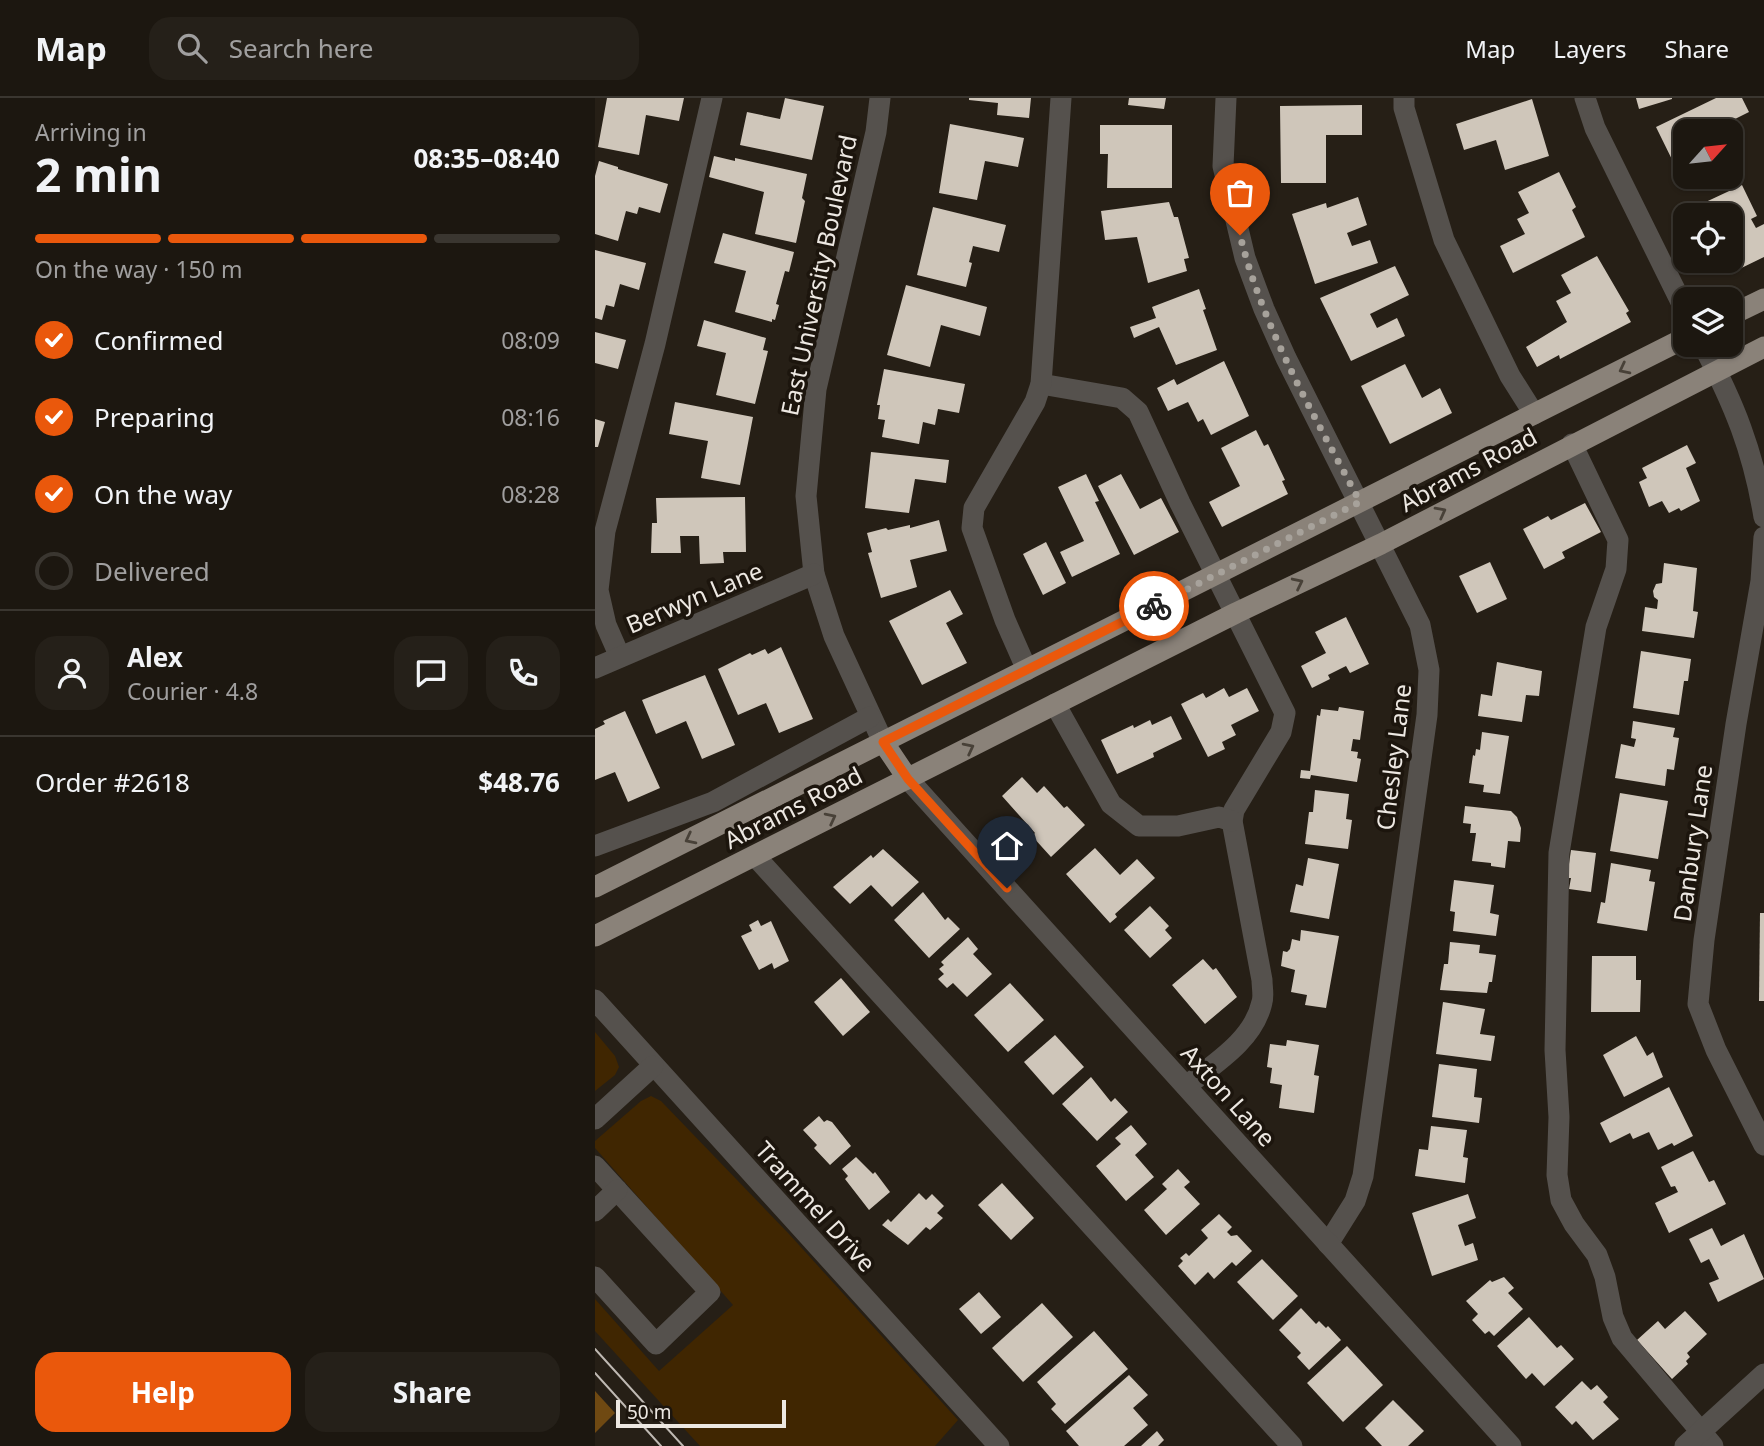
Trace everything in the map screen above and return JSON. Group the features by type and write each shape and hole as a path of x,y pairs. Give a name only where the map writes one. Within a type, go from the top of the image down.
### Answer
{"main road":[{"path":"1743,309 1764,299"},
{"name":"Abrams Road","path":"595,887 1673,344"},
{"name":"Abrams Road","path":"595,936 1236,613 1381,544 1764,347"},
{"path":"883,742 908,779"}],"street":[{"path":"620,657 606,625 599,590 605,531 655,344 712,98"},
{"name":"East University Boulevard","path":"880,98 873,145 816,389 806,496 814,574 834,636 883,742"},
{"path":"1027,670 1005,620 972,528 974,508 1035,402 1041,384 1061,98"},
{"name":"Chesley Lane","path":"1226,98 1223,166 1245,258 1286,358 1420,625 1429,670 1427,715 1363,1176 1355,1201 1328,1244"},
{"path":"1404,98 1404,108 1444,240 1510,376 1534,414"},
{"path":"1585,98 1595,128 1674,287"},
{"path":"1709,357 1738,416 1756,473 1764,517"},
{"path":"1041,384 1122,398 1138,412 1180,503 1285,713 1281,732 1234,810 1232,821 1262,980 1263,1001 1254,1025 1235,1046 1186,1087"},
{"path":"1573,444 1618,540 1616,569 1596,626 1559,853 1556,1037 1559,1117 1557,1175 1561,1200 1574,1224 1597,1255 1605,1277 1613,1317 1622,1338 1700,1441 1764,1374"},
{"name":"Danbury Lane","path":"1764,537 1761,581 1736,724 1704,940 1698,1004 1716,1050 1764,1145"},
{"name":"Berwyn Lane","path":"595,668 814,574"},
{"path":"1055,704 1111,804 1139,826 1178,826 1219,817 1232,821"},
{"path":"595,846 713,802 870,716"},
{"name":"Axton Lane","path":"908,779 1511,1446"},
{"path":"755,856 1291,1446"},
{"name":"Trammel Drive","path":"595,1000 999,1446"},
{"path":"595,1119 653,1066"},
{"path":"595,1166 710,1292 656,1344 595,1277"},
{"path":"595,1211 617,1190"}],"shaded area":[{"path":"595,1032 615,1056 619,1067 615,1075 595,1091"},
{"path":"651,1096 661,1101 789,1234 958,1420 935,1446 700,1446 595,1331 595,1299 659,1371 733,1305 595,1148 595,1141 641,1101"},
{"path":"595,1391 615,1413 595,1433"}],"building":[{"path":"607,98 684,98 679,121 646,115 639,155 598,147"},
{"path":"785,98 824,106 812,160 740,145 747,112 780,119"},
{"path":"969,98 1031,98 1029,118 997,115 998,103"},
{"path":"1129,98 1166,98 1164,109 1128,105"},
{"path":"1636,98 1672,98 1672,99 1639,109"},
{"path":"1716,98 1742,98 1749,112 1735,119 1673,119 1673,162 1656,127"},
{"path":"1532,99 1549,156 1505,170 1496,140 1464,150 1456,124"},
{"path":"1362,105 1362,135 1326,135 1326,183 1281,183 1280,106"},
{"path":"950,124 1024,138 1018,167 985,161 977,200 939,193"},
{"path":"1100,125 1172,125 1172,188 1107,188 1108,154 1100,154"},
{"path":"714,156 807,174 802,198 805,201 796,243 755,234 764,192 709,177"},
{"path":"599,161 668,184 660,213 639,207 637,214 626,211 618,241 595,234 595,176"},
{"path":"1559,172 1576,207 1572,210 1585,237 1513,273 1500,246 1525,234 1517,219 1529,213 1518,192"},
{"path":"1743,187 1757,216 1751,219 1756,228 1764,224 1764,257 1743,267 1743,203 1704,203"},
{"path":"1358,197 1367,225 1347,233 1352,246 1370,240 1378,263 1315,284 1292,214 1326,203 1327,208"},
{"path":"1169,202 1174,217 1178,217 1189,258 1184,259 1187,271 1148,283 1137,237 1105,240 1101,211"},
{"path":"933,207 1006,225 999,252 973,246 966,287 917,275"},
{"path":"723,233 794,252 789,272 785,271 776,304 779,305 772,322 735,312 746,271 714,263"},
{"path":"595,250 646,263 639,290 620,284 614,307 606,305 602,320 595,318"},
{"path":"1597,256 1629,311 1626,313 1631,322 1560,359 1559,355 1537,367 1526,347 1567,322 1556,301 1571,293 1561,275"},
{"path":"1395,266 1409,295 1370,314 1377,328 1397,318 1405,336 1351,361 1320,298"},
{"path":"906,285 987,307 980,336 941,325 930,367 887,355"},
{"path":"1199,289 1206,309 1203,310 1217,350 1176,365 1159,327 1134,338 1130,327 1156,318 1152,307"},
{"path":"704,320 766,338 763,350 768,351 755,404 716,395 726,353 697,346"},
{"path":"595,332 626,340 618,369 595,363"},
{"path":"1224,361 1249,416 1211,435 1203,419 1198,422 1188,402 1168,411 1157,388 1174,379 1177,385"},
{"path":"1405,364 1422,398 1440,388 1452,413 1390,444 1361,386"},
{"path":"884,369 965,384 959,413 938,409 935,425 923,422 919,444 882,437 885,420 878,419 880,405 877,405"},
{"path":"675,402 753,417 740,485 701,478 708,441 669,434"},
{"path":"595,419 605,422 598,447 595,447"},
{"path":"1256,430 1264,446 1268,444 1285,480 1282,481 1288,494 1222,527 1209,502 1240,486 1221,448"},
{"path":"1687,445 1696,463 1686,468 1700,501 1681,511 1679,508 1669,513 1662,501 1649,507 1639,482 1647,478 1642,468"},
{"path":"871,452 949,460 946,483 915,479 909,513 865,508"},
{"path":"1086,474 1099,501 1095,502 1120,554 1072,577 1060,552 1084,541 1058,487"},
{"path":"1121,474 1140,509 1161,498 1179,532 1134,555 1098,486"},
{"path":"745,497 746,552 723,552 724,563 700,564 699,536 680,536 681,553 651,553 652,523 657,523 656,498"},
{"path":"1585,503 1601,532 1562,552 1565,558 1544,569 1523,529 1548,516 1551,520"},
{"path":"939,520 947,551 910,560 917,587 881,598 868,553 872,552 867,533 910,525 910,528"},
{"path":"1046,542 1066,583 1043,595 1023,554"},
{"path":"1490,562 1507,599 1477,613 1459,576"},
{"path":"1664,563 1697,568 1693,611 1698,612 1694,638 1642,631 1645,607 1657,609 1658,600 1653,591 1656,584 1662,583"},
{"path":"950,590 963,614 946,623 967,663 922,685 889,621"},
{"path":"1346,617 1369,664 1350,673 1346,666 1328,675 1330,679 1312,688 1301,666 1326,653 1315,632"},
{"path":"781,647 813,719 779,733 766,703 738,715 718,669 750,653 752,655 765,649 768,654"},
{"path":"1641,651 1691,659 1688,681 1684,681 1679,715 1633,708"},
{"path":"1497,662 1542,671 1539,696 1526,695 1522,722 1478,716 1481,694 1492,696"},
{"path":"705,675 735,745 702,759 686,721 656,734 642,700"},
{"path":"1224,688 1229,697 1247,688 1259,711 1231,725 1236,735 1222,742 1225,749 1208,757 1181,704 1203,693 1206,698"},
{"path":"1339,707 1364,711 1360,740 1353,739 1351,751 1358,752 1357,758 1361,759 1357,782 1311,775 1310,779 1300,778 1301,770 1310,771 1317,715 1320,716 1321,709 1338,711"},
{"path":"625,711 660,788 628,802 615,772 595,780 595,729 605,724 603,721"},
{"path":"1171,716 1182,739 1153,753 1154,757 1117,774 1101,740 1133,725 1134,728 1150,720 1152,725"},
{"path":"1633,721 1675,728 1673,737 1679,738 1674,770 1667,769 1665,786 1615,778 1621,744 1634,747 1636,739 1631,738"},
{"path":"1482,732 1509,736 1500,794 1483,792 1484,785 1469,783 1473,755 1475,756 1476,749 1480,750"},
{"path":"1022,777 1037,793 1044,786 1064,808 1067,806 1085,825 1051,857 1032,836 1035,833 1002,796"},
{"path":"1315,790 1349,794 1346,819 1352,820 1348,849 1305,844"},
{"path":"1620,793 1668,801 1658,859 1610,851"},
{"path":"1465,806 1511,811 1517,817 1521,828 1520,842 1508,841 1505,868 1472,861 1476,833 1470,833 1471,824 1463,823"},
{"path":"1095,848 1120,875 1137,859 1155,878 1115,914 1117,917 1110,923 1066,874"},
{"path":"883,849 919,882 892,907 871,885 850,904 833,887 871,855 873,858"},
{"path":"1571,850 1596,853 1591,892 1569,889 1571,878 1567,878"},
{"path":"1308,858 1339,864 1329,919 1290,912 1296,884 1303,886"},
{"path":"1611,863 1651,870 1649,881 1655,882 1647,931 1597,923 1601,902 1605,903"},
{"path":"1454,880 1494,885 1490,913 1499,915 1496,936 1453,931 1455,912 1450,911"},
{"path":"923,892 945,920 948,917 960,929 929,958 894,920"},
{"path":"1150,906 1169,926 1165,930 1172,938 1150,958 1124,930"},
{"path":"1760,913 1764,913 1764,1001 1759,1001"},
{"path":"758,920 761,926 771,921 789,961 774,969 772,963 759,970 741,936 752,931 749,925"},
{"path":"1301,930 1339,936 1326,1008 1305,1005 1307,995 1291,992 1295,970 1281,966 1283,951 1290,949 1292,939 1300,941"},
{"path":"968,937 978,949 973,954 992,974 967,997 953,983 947,988 938,979 944,974 939,969 944,965 941,962"},
{"path":"1450,942 1480,945 1479,953 1496,955 1492,982 1489,982 1487,993 1440,990 1444,964 1448,964"},
{"path":"1592,956 1636,956 1636,980 1641,980 1640,1012 1591,1012"},
{"path":"1203,959 1213,970 1216,968 1237,997 1205,1024 1172,985"},
{"path":"841,978 870,1012 843,1036 814,1002"},
{"path":"1010,983 1044,1020 1008,1052 974,1015"},
{"path":"1443,1002 1485,1009 1480,1034 1495,1036 1491,1061 1436,1054"},
{"path":"1055,1035 1084,1067 1053,1095 1024,1062"},
{"path":"1636,1036 1647,1056 1653,1052 1663,1077 1624,1097 1603,1055"},
{"path":"1287,1040 1319,1045 1314,1075 1319,1076 1314,1113 1279,1108 1282,1085 1270,1083 1272,1068 1267,1067 1270,1044 1286,1046"},
{"path":"1439,1064 1477,1069 1474,1097 1482,1098 1479,1123 1432,1117"},
{"path":"1091,1077 1111,1102 1115,1098 1128,1112 1097,1141 1062,1104"},
{"path":"1669,1087 1693,1136 1674,1146 1672,1143 1658,1150 1649,1132 1633,1139 1630,1133 1610,1143 1600,1123"},
{"path":"819,1116 824,1122 832,1122 851,1146 830,1165 814,1148 817,1145 803,1130"},
{"path":"1131,1125 1147,1144 1135,1155 1154,1177 1126,1201 1096,1166 1121,1144 1115,1138"},
{"path":"1431,1126 1467,1130 1463,1157 1468,1158 1465,1183 1415,1176 1419,1149 1428,1150"},
{"path":"1693,1151 1709,1182 1714,1180 1726,1204 1669,1233 1655,1203 1678,1192 1675,1186 1671,1187 1661,1167"},
{"path":"856,1157 873,1174 875,1172 890,1192 869,1210 845,1179 848,1176 842,1169"},
{"path":"1178,1169 1190,1182 1184,1187 1200,1204 1166,1235 1144,1210 1167,1189 1162,1184"},
{"path":"1002,1183 1034,1218 1011,1240 978,1205"},
{"path":"919,1193 926,1200 932,1194 944,1206 937,1213 943,1218 930,1230 926,1227 908,1245 882,1225 888,1219 891,1222"},
{"path":"1468,1194 1476,1218 1458,1225 1465,1246 1473,1243 1478,1260 1432,1276 1412,1213"},
{"path":"1219,1214 1232,1227 1227,1232 1231,1236 1237,1235 1252,1251 1236,1266 1232,1262 1214,1279 1208,1272 1195,1285 1178,1266 1183,1261 1180,1258 1186,1253 1189,1256 1208,1238 1201,1230"},
{"path":"1712,1228 1721,1246 1744,1234 1764,1279 1718,1302 1709,1283 1719,1279 1709,1259 1701,1263 1689,1239"},
{"path":"1262,1259 1298,1296 1273,1320 1237,1282"},
{"path":"1504,1277 1514,1288 1508,1293 1523,1309 1494,1336 1489,1331 1485,1334 1472,1320 1478,1314 1466,1301 1490,1280 1492,1282"},
{"path":"979,1292 1001,1317 981,1334 959,1309"},
{"path":"1042,1303 1073,1337 1023,1382 992,1348"},
{"path":"1301,1308 1316,1324 1319,1321 1326,1328 1328,1326 1341,1340 1309,1370 1297,1357 1301,1353 1279,1330"},
{"path":"1685,1311 1707,1334 1687,1353 1690,1357 1686,1361 1688,1364 1672,1379 1637,1340 1658,1321 1665,1329"},
{"path":"1529,1317 1557,1348 1561,1345 1574,1359 1544,1386 1532,1373 1526,1379 1497,1346"},
{"path":"1094,1331 1128,1369 1065,1424 1051,1409 1056,1404 1037,1382"},
{"path":"1347,1346 1383,1385 1343,1422 1307,1383"},
{"path":"1129,1375 1148,1395 1133,1408 1148,1425 1124,1446 1079,1446 1066,1431"},
{"path":"1582,1381 1591,1390 1597,1385 1608,1397 1603,1402 1619,1419 1593,1440 1576,1421 1572,1425 1555,1407"},
{"path":"1393,1400 1424,1431 1408,1446 1382,1446 1365,1428"},
{"path":"1157,1431 1164,1440 1158,1446 1141,1446"}],"tram line":[{"path":"595,1349 683,1446"},
{"path":"595,1373 661,1446"}],"way so far":[{"path":"1154,606 1360,502 1286,358 1264,309 1245,258 1240,235"}],"route":[{"path":"1007,888 908,779 883,742 1154,606"}]}
